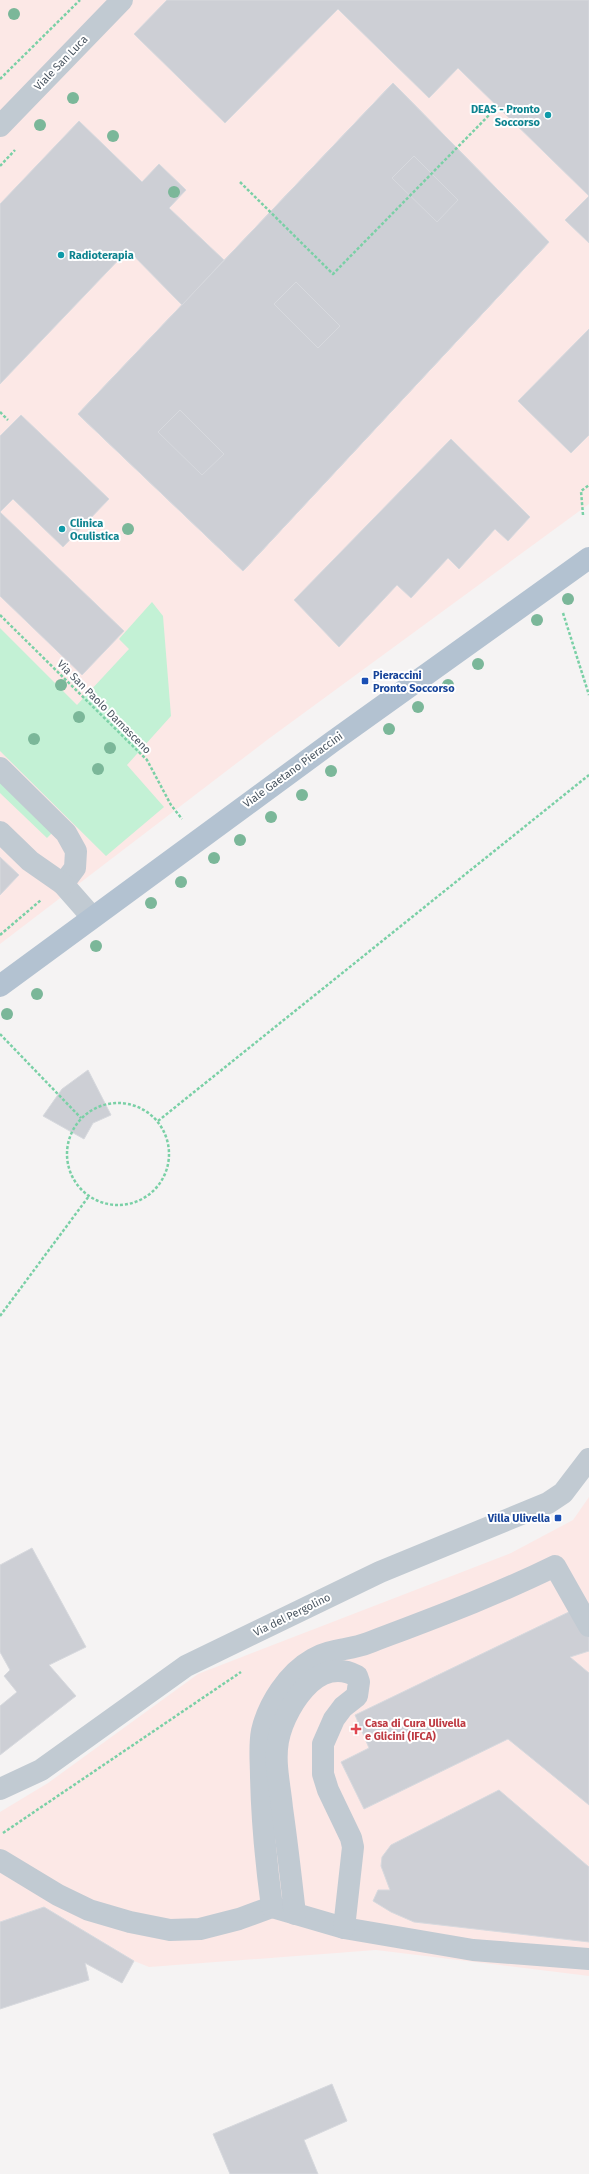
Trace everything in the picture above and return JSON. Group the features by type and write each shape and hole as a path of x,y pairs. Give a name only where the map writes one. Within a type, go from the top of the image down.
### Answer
{"main road":[{"name":"Viale Gaetano Pieraccini","path":"0,986 92,917 589,558"}],"street":[{"name":"Viale San Luca","path":"0,126 122,0"},
{"path":"0,768 66,833 76,851 75,868 63,884"},
{"path":"0,832 30,861 63,884 92,917"},
{"name":"Via del Pergolino","path":"0,1789 41,1770 186,1666 380,1572 548,1503 563,1493 589,1459"},
{"path":"272,1907 262,1821 262,1733 275,1698 291,1678 312,1659 328,1652 358,1647 408,1628 505,1590 556,1566 589,1626"},
{"path":"295,1914 277,1770 278,1741 288,1712 303,1689 318,1676 332,1670 347,1671 357,1676 359,1690 357,1696 343,1707 334,1719 322,1744 323,1774 328,1790 351,1838 353,1847 344,1928"},
{"path":"0,1860 58,1895 89,1910 130,1922 170,1930 200,1929 239,1919 272,1907 344,1928 473,1950 589,1959"}],"path":[{"path":"0,79 80,0"},
{"path":"240,182 334,274 498,106"},
{"path":"0,412 8,420"},
{"path":"583,515 581,491 589,485"},
{"path":"563,613 589,695"},
{"name":"Via San Paolo Damasceno","path":"0,615 147,760 171,805 198,840"},
{"path":"158,1121 589,775"},
{"path":"0,1034 81,1118"},
{"path":"123,1103 133,1105 144,1110 158,1121 168,1142 170,1156 163,1179 155,1189 144,1198 134,1203 122,1205 108,1204 89,1196 73,1179 69,1170 67,1152 68,1142 75,1126 81,1118 96,1107 106,1104 123,1103"},
{"path":"0,1316 89,1196"},
{"path":"0,1835 242,1671"}],"shaded area":[{"path":"0,0 589,0 589,504 267,740 0,944"},
{"name":"Casa di Cura Ulivella e Glicini (IFCA)","path":"589,1497 589,1976 376,1950 149,1967 134,1961 44,1907 0,1922 0,1812 48,1783 198,1674 511,1553 573,1520"}],"green space":[{"path":"152,602 163,616 171,716 127,765 164,807 106,856 0,751 0,628 77,705 129,649 119,639"},
{"path":"0,782 52,833 47,838 0,793"}],"building":[{"name":"DEAS - Pronto Soccorso","path":"167,0 589,0 589,196 458,68 429,98 338,9 225,123 134,34"},
{"path":"393,83 549,242 243,571 78,414","holes":["414,156 458,200 437,222 392,178","296,282 340,326 318,348 274,304","180,410 224,454 202,475 158,432"]},
{"path":"393,83 549,242 243,571 78,414"},
{"name":"Radioterapia","path":"79,121 142,182 159,164 186,190 169,208 224,260 182,305 128,250 0,384 0,204"},
{"path":"414,156 458,200 437,222 392,178"},
{"path":"589,196 589,243 565,220"},
{"path":"296,282 340,326 318,348 274,304"},
{"path":"589,329 589,435 571,453 518,401"},
{"path":"180,410 224,454 202,475 158,432"},
{"path":"21,415 109,499 63,547 13,499 0,512 0,436"},
{"path":"451,439 530,517 508,541 495,529 459,569 448,558 411,598 397,585 339,647 294,600"},
{"path":"0,512 124,631 82,675 0,596"},
{"path":"0,857 19,875 0,895"},
{"path":"88,1070 111,1115 93,1123 84,1139 43,1116 62,1089"},
{"path":"32,1548 86,1647 49,1665 76,1696 0,1755 0,1706 17,1692 4,1676 10,1670 0,1652 0,1565"},
{"path":"575,1609 589,1634 589,1651 570,1657 589,1673 589,1805 508,1739 364,1809 341,1762 369,1748 355,1715"},
{"path":"499,1790 589,1867 589,1942 414,1922 391,1912 373,1901 378,1890 390,1890 381,1866 382,1857 391,1845"},
{"path":"44,1907 134,1961 122,1983 85,1963 89,1980 0,2009 0,1922"},
{"path":"332,2084 347,2121 304,2140 318,2174 230,2174 213,2134"}],"place":[{"name":"DEAS - Pronto Soccorso","path":"548,115"},
{"name":"Radioterapia","path":"61,255"},
{"name":"Clinica Oculistica","path":"62,529"},
{"name":"Pieraccini Pronto Soccorso","path":"365,681"},
{"name":"Villa Ulivella","path":"558,1518"},
{"name":"Casa di Cura Ulivella e Glicini (IFCA)","path":"356,1729"}]}
